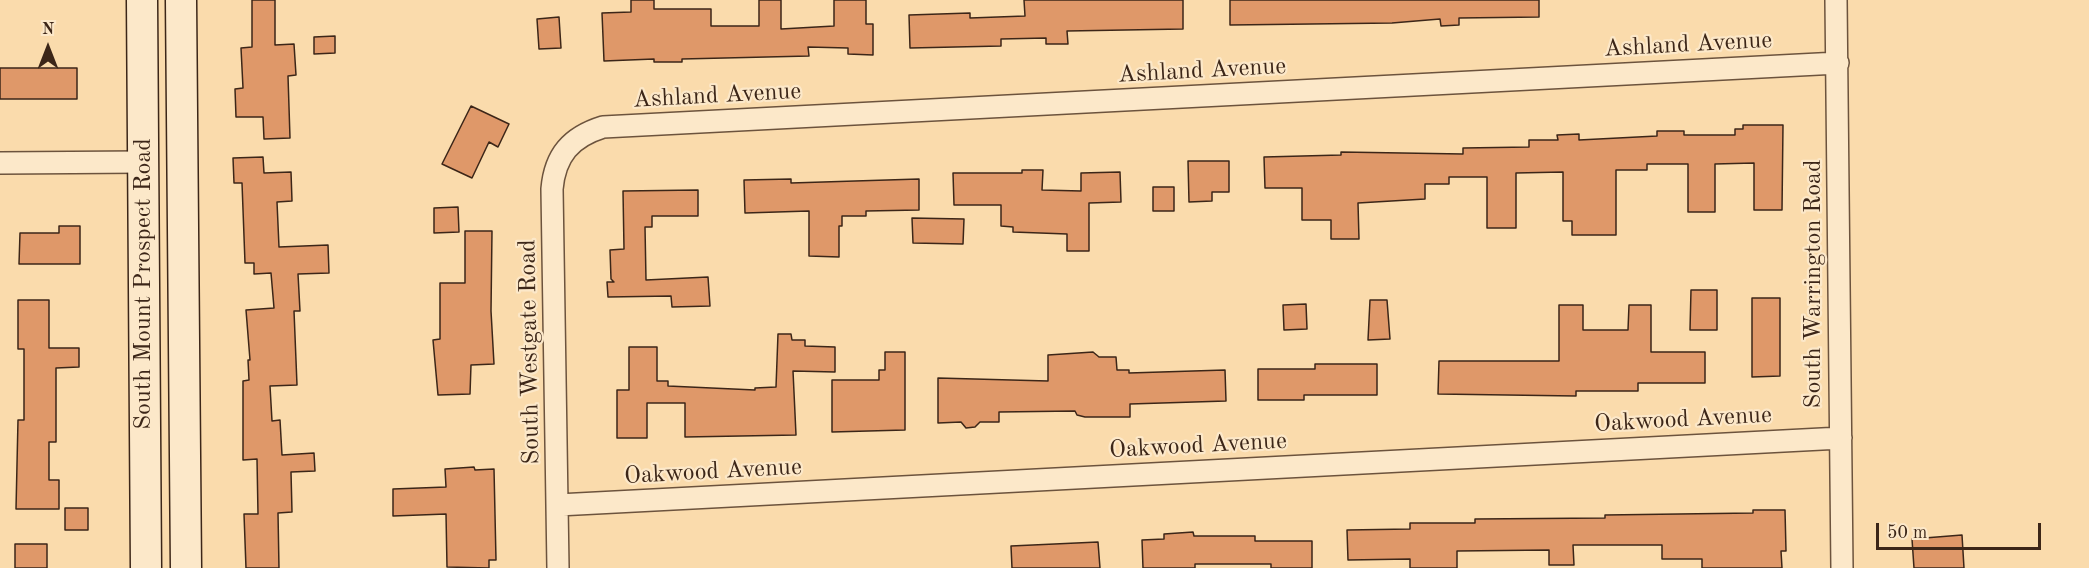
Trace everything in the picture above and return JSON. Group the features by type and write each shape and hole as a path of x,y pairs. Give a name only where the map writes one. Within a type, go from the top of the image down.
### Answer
{"main road":[{"name":"South Mount Prospect Road","path":"142,0 146,568"},
{"name":"South Mount Prospect Road","path":"181,0 186,568"}],"street":[{"name":"South Warrington Road","path":"1836,0 1842,568"},
{"name":"Ashland Avenue","path":"573,141 603,127 1838,63"},
{"name":"South Westgate Road","path":"558,568 552,189 558,161 563,150 573,141"},
{"path":"0,163 143,162"},
{"name":"Oakwood Avenue","path":"558,506 1841,438"}],"building":[{"path":"252,0 275,0 275,45 294,44 296,75 288,76 290,138 264,139 263,117 236,117 235,89 243,88 241,48 252,47"},
{"path":"631,0 654,0 654,9 711,9 711,26 759,26 759,0 781,0 781,29 834,26 834,0 866,0 866,24 873,24 873,55 848,54 848,48 808,47 809,56 682,59 682,62 654,62 654,59 604,61 602,13 631,12"},
{"path":"1024,0 1183,0 1183,29 1067,31 1068,44 1046,44 1046,38 1001,39 1001,46 910,48 909,15 970,13 970,18 1025,16"},
{"path":"1230,0 1539,0 1539,17 1459,18 1459,25 1441,26 1440,19 1392,23 1230,25"},
{"path":"559,17 561,48 539,49 537,19"},
{"path":"335,36 335,53 314,54 314,37"},
{"path":"0,68 77,68 77,99 0,99"},
{"path":"471,106 509,124 498,147 489,142 472,178 442,164"},
{"path":"1743,125 1783,125 1782,210 1754,210 1754,163 1715,164 1715,212 1688,212 1688,164 1647,164 1647,170 1616,170 1616,235 1572,235 1572,221 1563,221 1563,172 1516,173 1516,228 1487,228 1487,177 1449,177 1449,184 1425,184 1425,199 1358,203 1359,239 1331,239 1331,220 1302,220 1302,188 1265,188 1264,157 1341,155 1341,152 1463,154 1463,148 1529,147 1529,140 1558,140 1557,135 1579,134 1579,140 1657,136 1657,131 1684,131 1684,135 1735,135 1735,129 1743,129"},
{"path":"263,157 264,173 291,172 292,201 277,202 279,247 328,245 329,273 298,274 300,311 294,311 297,385 270,386 272,421 280,420 282,455 314,453 315,471 291,472 292,512 278,513 279,568 246,568 244,514 258,514 257,459 243,460 243,381 249,380 248,360 250,360 246,310 274,308 271,273 254,274 254,263 245,263 242,183 234,183 233,158"},
{"path":"1188,161 1229,161 1229,192 1212,192 1212,201 1189,202"},
{"path":"1022,170 1043,170 1042,190 1081,191 1081,173 1120,172 1121,202 1089,203 1089,251 1067,251 1067,234 1013,232 1013,227 1001,226 1001,205 954,205 953,173 1022,173"},
{"path":"791,179 791,183 919,179 919,210 866,211 866,216 842,216 842,226 839,226 839,257 809,256 809,211 745,213 744,180"},
{"path":"1153,187 1174,187 1174,211 1153,211"},
{"path":"698,190 698,216 652,216 652,227 645,227 646,280 708,277 710,306 672,307 671,296 608,297 607,282 614,282 611,279 610,250 624,249 623,191"},
{"path":"458,207 459,232 434,233 434,208"},
{"path":"912,218 964,219 963,244 913,243"},
{"path":"59,226 80,226 80,264 19,264 20,233 59,233"},
{"path":"465,231 492,231 491,311 494,364 471,365 470,394 438,395 433,340 440,339 440,283 465,283"},
{"path":"1691,290 1717,290 1717,330 1690,330"},
{"path":"1752,298 1780,298 1780,376 1752,377"},
{"path":"18,300 49,300 49,348 79,348 79,367 56,368 56,442 49,442 49,480 59,480 59,509 16,509 18,420 24,420 24,349 18,349"},
{"path":"1370,300 1387,300 1390,339 1368,340"},
{"path":"1306,304 1307,329 1284,330 1283,305"},
{"path":"1559,305 1583,305 1583,330 1628,330 1629,305 1651,305 1651,352 1705,352 1705,383 1638,383 1638,391 1576,391 1576,396 1438,394 1439,361 1559,361"},
{"path":"778,334 791,334 792,340 805,340 805,346 835,347 835,372 793,371 796,435 685,437 685,403 647,403 647,438 617,438 617,390 629,390 629,347 657,347 657,381 668,381 668,386 755,390 755,388 776,387"},
{"path":"885,352 905,352 905,430 832,432 832,380 879,380 879,370 885,370"},
{"path":"1093,352 1099,357 1116,357 1117,370 1129,370 1129,373 1225,370 1226,401 1130,404 1130,417 1085,417 1077,415 1075,411 999,412 999,422 980,422 975,427 966,428 961,422 938,423 938,378 1048,381 1048,355"},
{"path":"1315,364 1377,364 1377,395 1304,395 1304,400 1258,400 1258,369 1315,369"},
{"path":"474,467 475,470 494,469 496,560 489,560 489,568 447,567 446,514 393,516 393,489 446,487 445,469"},
{"path":"65,508 88,508 88,530 65,530"},
{"path":"1753,510 1785,510 1786,551 1781,551 1782,568 1702,568 1702,559 1662,559 1662,545 1573,545 1574,565 1549,565 1549,550 1457,551 1457,568 1410,568 1410,559 1348,560 1347,530 1410,529 1410,523 1475,523 1475,519 1605,518 1605,515 1753,513"},
{"path":"1193,532 1194,536 1255,536 1255,541 1312,541 1312,568 1271,568 1271,564 1195,564 1195,568 1143,568 1142,540 1164,539 1164,534"},
{"path":"1962,535 1964,568 1914,568 1912,539"},
{"path":"1098,542 1100,568 1012,568 1011,546"},
{"path":"15,544 47,544 47,568 15,568"}]}
